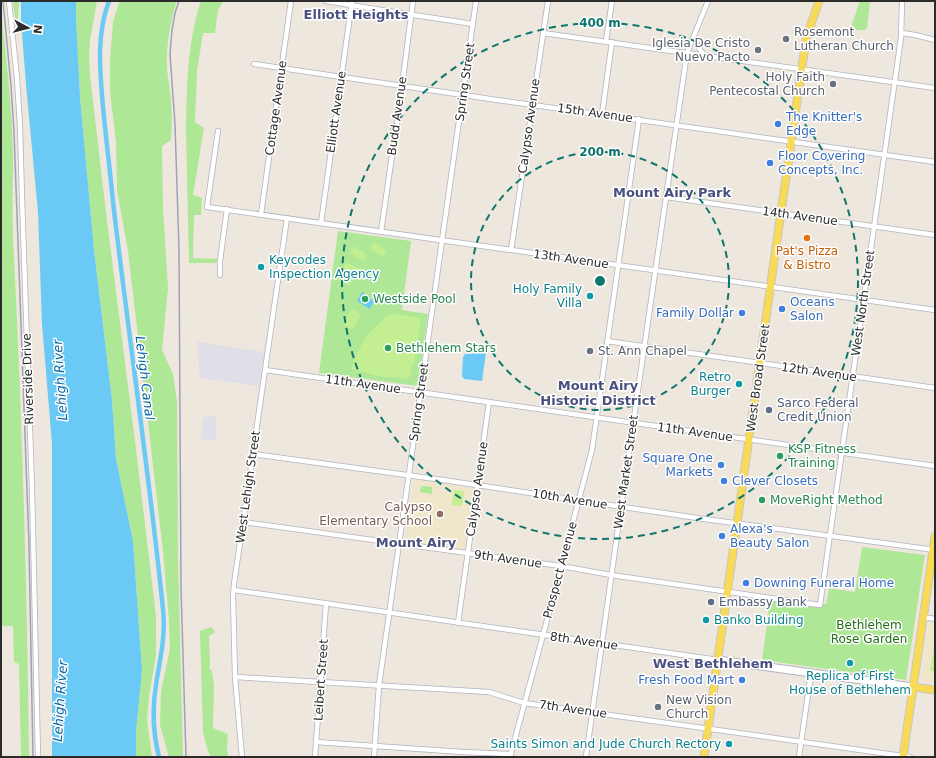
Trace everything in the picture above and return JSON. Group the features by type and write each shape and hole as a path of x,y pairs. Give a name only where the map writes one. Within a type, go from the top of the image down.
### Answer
{"main road":[{"name":"West Broad Street","path":"704,757 806,39 819,1"},
{"path":"905,757 913,687 935,536"},
{"name":"8th Avenue","path":"718,660 935,690"}],"street":[{"name":"Riverside Drive","path":"9,1 17,78 20,126 32,488 38,757"},
{"name":"Cottage Avenue","path":"260,214 291,1"},
{"path":"326,1 352,3 473,24"},
{"name":"Budd Avenue","path":"381,232 413,1"},
{"name":"Spring Street","path":"374,757 379,685 476,1"},
{"name":"Calypso Avenue","path":"511,250 548,1"},
{"path":"606,41 612,1"},
{"name":"West Market Street","path":"586,757 687,53 708,1"},
{"name":"West North Street","path":"820,605 902,33 902,1"},
{"name":"Elliott Avenue","path":"321,223 352,3"},
{"path":"543,33 935,88"},
{"path":"902,33 935,40"},
{"path":"693,38 704,55"},
{"path":"602,114 612,42"},
{"name":"15th Avenue","path":"254,64 935,162"},
{"name":"Prospect Avenue","path":"510,756 544,635 592,450 639,120"},
{"name":"13th Avenue","path":"218,131 207,207 655,270 770,288 935,310"},
{"name":"14th Avenue","path":"666,197 935,236"},
{"path":"220,275 220,262 227,210"},
{"name":"West Lehigh Street","path":"242,757 235,677 234,590 287,218"},
{"name":"12th Avenue","path":"607,341 935,388"},
{"name":"11th Avenue","path":"265,370 935,466"},
{"name":"Calypso Avenue","path":"458,623 489,402"},
{"name":"10th Avenue","path":"253,454 934,550"},
{"name":"9th Avenue","path":"243,522 561,566 612,575 820,605"},
{"name":"8th Avenue","path":"234,590 718,660"},
{"name":"Leibert Street","path":"315,757 326,604"},
{"path":"924,617 935,619"},
{"path":"799,757 811,673"},
{"name":"7th Avenue","path":"235,677 408,686 489,692 524,703 801,741 905,757"},
{"path":"316,742 510,756"}],"shaded area":[{"path":"197,342 264,352 259,386 200,378"},
{"path":"216,416 216,441 201,439 203,417"},
{"name":"Calypso Elementary School","path":"414,479 475,488 465,550 405,541"},
{"path":"932,622 935,622 935,683 920,679 928,626"}],"green space":[{"path":"13,1 19,1 17,33"},
{"path":"76,1 97,1 90,40 90,75 156,616 156,655 149,696 147,720 152,757 136,757 136,732 142,670 133,541 116,459 112,400 94,250 80,97"},
{"path":"120,1 177,1 170,26 167,52 167,69 172,110 171,140 162,146 163,208 168,288 162,350 173,374 177,402 178,555 183,757 169,757 160,725 161,691 170,649 169,621 163,551 128,251 117,190 116,142 110,91 110,59 113,22"},
{"path":"201,1 223,1 218,10 215,33 203,33 197,71 195,122 204,128 193,195 202,198 201,215 194,215 193,258 217,259 217,263 189,263 186,130 187,81 190,48 196,17"},
{"path":"860,1 870,1 867,28 865,30 855,30 852,28 852,24"},
{"path":"1,9 13,155 13,228 24,498 29,757 21,757 19,664 14,662 13,626 1,626"},
{"path":"338,231 411,241 402,310 428,314 418,386 319,373"},
{"path":"374,242 386,251 383,257 370,249"},
{"path":"354,246 367,255 363,261 350,253"},
{"path":"346,262 359,269 349,286 337,278"},
{"path":"352,309 361,314 352,330 343,324"},
{"name":"Bethlehem Stars","path":"395,314 421,318 414,365 412,365 409,378 382,377 351,369 356,355 371,331 387,316"},
{"path":"421,486 432,487 432,494 420,492"},
{"path":"454,490 464,491 462,506 452,505"},
{"name":"Bethlehem Rose Garden","path":"862,547 925,555 906,680 762,660 770,601 820,608 823,604 826,604 829,588 855,592"},
{"path":"211,627 215,632 209,636 209,668 212,671 214,686 213,728 228,734 228,757 211,757 203,733 200,631"},
{"path":"935,640 935,671 930,671"}],"water":[{"name":"Lehigh River","path":"21,1 76,1 80,97 94,250 112,400 116,459 133,541 142,670 136,732 136,757 52,757 52,444 42,324 38,212 26,85"},
{"name":"Westside Pool","path":"362,292 374,301 370,309 357,301"},
{"path":"486,353 482,381 464,379 462,376 463,357 465,354"}],"waterway":[{"name":"Lehigh Canal","path":"109,1 102,27 100,53 103,107 113,202 152,507 164,619 154,712 154,730 159,757"}],"railway":[{"path":"3,1 14,132 29,545 33,757"},
{"path":"179,1 172,30 170,54 175,124 179,250 181,588 186,757"}],"place":[{"name":"Rosemont Lutheran Church","path":"786,39"},
{"name":"Iglesia De Cristo Nuevo Pacto","path":"758,50"},
{"name":"Holy Faith Pentecostal Church","path":"833,84"},
{"name":"The Knitter's Edge","path":"778,124"},
{"name":"Floor Covering Concepts, Inc.","path":"770,163"},
{"name":"Pat's Pizza & Bistro","path":"807,238"},
{"name":"Keycodes Inspection Agency","path":"261,267"},
{"name":"Holy Family Villa","path":"590,296"},
{"name":"Westside Pool","path":"365,299"},
{"name":"Oceans Salon","path":"782,309"},
{"name":"Family Dollar","path":"742,313"},
{"name":"Bethlehem Stars","path":"388,348"},
{"name":"St. Ann Chapel","path":"590,351"},
{"name":"Retro Burger","path":"739,384"},
{"name":"Sarco Federal Credit Union","path":"769,410"},
{"name":"KSP Fitness Training","path":"780,456"},
{"name":"Square One Markets","path":"721,465"},
{"name":"Clever Closets","path":"724,481"},
{"name":"MoveRight Method","path":"762,500"},
{"name":"Calypso Elementary School","path":"440,514"},
{"name":"Alexa's Beauty Salon","path":"722,536"},
{"name":"Downing Funeral Home","path":"746,583"},
{"name":"Embassy Bank","path":"711,602"},
{"name":"Banko Building","path":"706,620"},
{"name":"Replica of First House of Bethlehem","path":"850,663"},
{"name":"Fresh Food Mart","path":"742,680"},
{"name":"New Vision Church","path":"658,707"},
{"name":"Saints Simon and Jude Church Rectory","path":"729,744"}],"district":[{"name":"Elliott Heights","path":"356,14"},
{"name":"Mount Airy Park","path":"672,192"},
{"name":"Mount Airy Historic District","path":"598,392"},
{"name":"Mount Airy","path":"416,542"},
{"name":"West Bethlehem","path":"713,663"}]}
